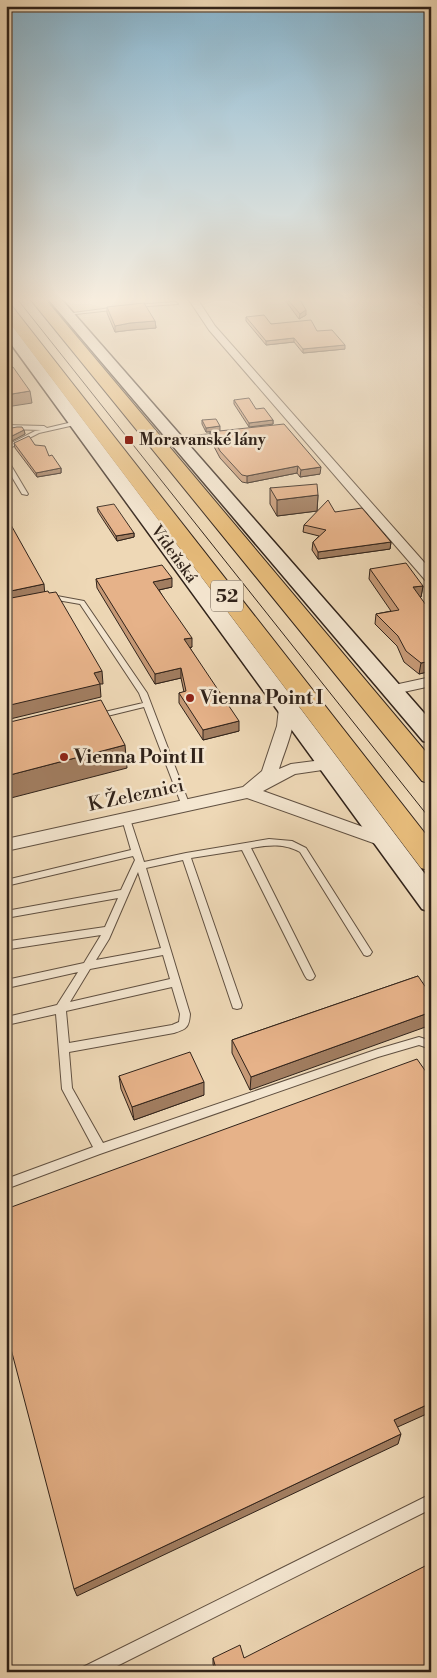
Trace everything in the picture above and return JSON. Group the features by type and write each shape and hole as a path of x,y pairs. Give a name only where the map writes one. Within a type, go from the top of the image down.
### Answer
{"highway":[{"name":"Vídeňská","path":"53,378 431,861"},
{"name":"52","path":"103,378 431,775"}],"street":[{"name":"Vídeňská","path":"47,378 77,423 431,902"},
{"path":"122,378 431,736"},
{"path":"256,378 431,578"},
{"path":"390,690 431,681"},
{"path":"287,708 285,726 269,773 248,792 385,841"},
{"name":"K Železnici","path":"6,845 248,792 291,769 330,764"}],"lane":[{"path":"6,448 37,432 77,423"},
{"path":"6,426 49,428"},
{"path":"175,440 226,434"},
{"path":"6,462 25,494"},
{"path":"40,602 57,598 82,602 143,693 186,806"},
{"path":"91,718 147,704"},
{"path":"65,1048 174,1029 184,1024 185,1014 126,819"},
{"path":"6,883 139,859 186,856 270,842 292,844 303,850 367,952"},
{"path":"245,846 310,976"},
{"path":"186,856 237,1005"},
{"path":"100,1149 67,1088 61,1008 108,930 139,859"},
{"path":"6,915 124,893"},
{"path":"10,945 108,930"},
{"path":"7,984 87,966 166,952"},
{"path":"11,1020 175,982"},
{"path":"6,1184 100,1149 378,1053 419,1041 431,1045"},
{"path":"88,1672 431,1501"}],"building":[{"path":"6,378 21,378 30,391 6,395"},
{"path":"249,398 256,409 264,408 273,420 249,423 234,400"},
{"path":"216,419 220,426 206,428 202,420"},
{"path":"284,424 321,467 301,470 298,466 247,476 242,475 220,451 210,432"},
{"path":"22,427 24,430 10,437 6,433 6,429"},
{"path":"29,436 35,445 45,446 49,456 52,455 61,468 36,473 14,443"},
{"path":"317,484 318,495 277,500 270,488"},
{"path":"328,500 335,512 362,508 391,542 318,552 313,542 326,530 304,525"},
{"path":"114,504 134,533 116,536 97,507"},
{"path":"6,516 44,584 6,592"},
{"path":"406,563 423,586 413,587 431,612 431,661 421,663 406,651 398,636 376,614 399,610 370,569"},
{"path":"162,565 172,578 153,582 192,638 184,639 239,721 203,730 179,693 186,691 181,668 155,674 96,579"},
{"path":"48,591 49,593 56,592 102,671 94,673 100,684 6,706 6,599"},
{"path":"101,700 125,745 6,776 6,723"},
{"path":"418,976 431,995 431,1012 251,1077 232,1040"},
{"path":"190,1052 204,1082 132,1107 119,1076"},
{"path":"417,1059 429,1076 431,1075 431,1403 394,1420 401,1434 74,1589 6,1330 6,1209"},
{"path":"431,1563 431,1672 217,1672 213,1658 240,1645 244,1658"}],"tram line":[{"path":"80,378 431,820"}],"place":[{"name":"Moravanské lány","path":"129,440"},
{"name":"Vienna Point I","path":"190,698"},
{"name":"Vienna Point II","path":"64,757"}]}
